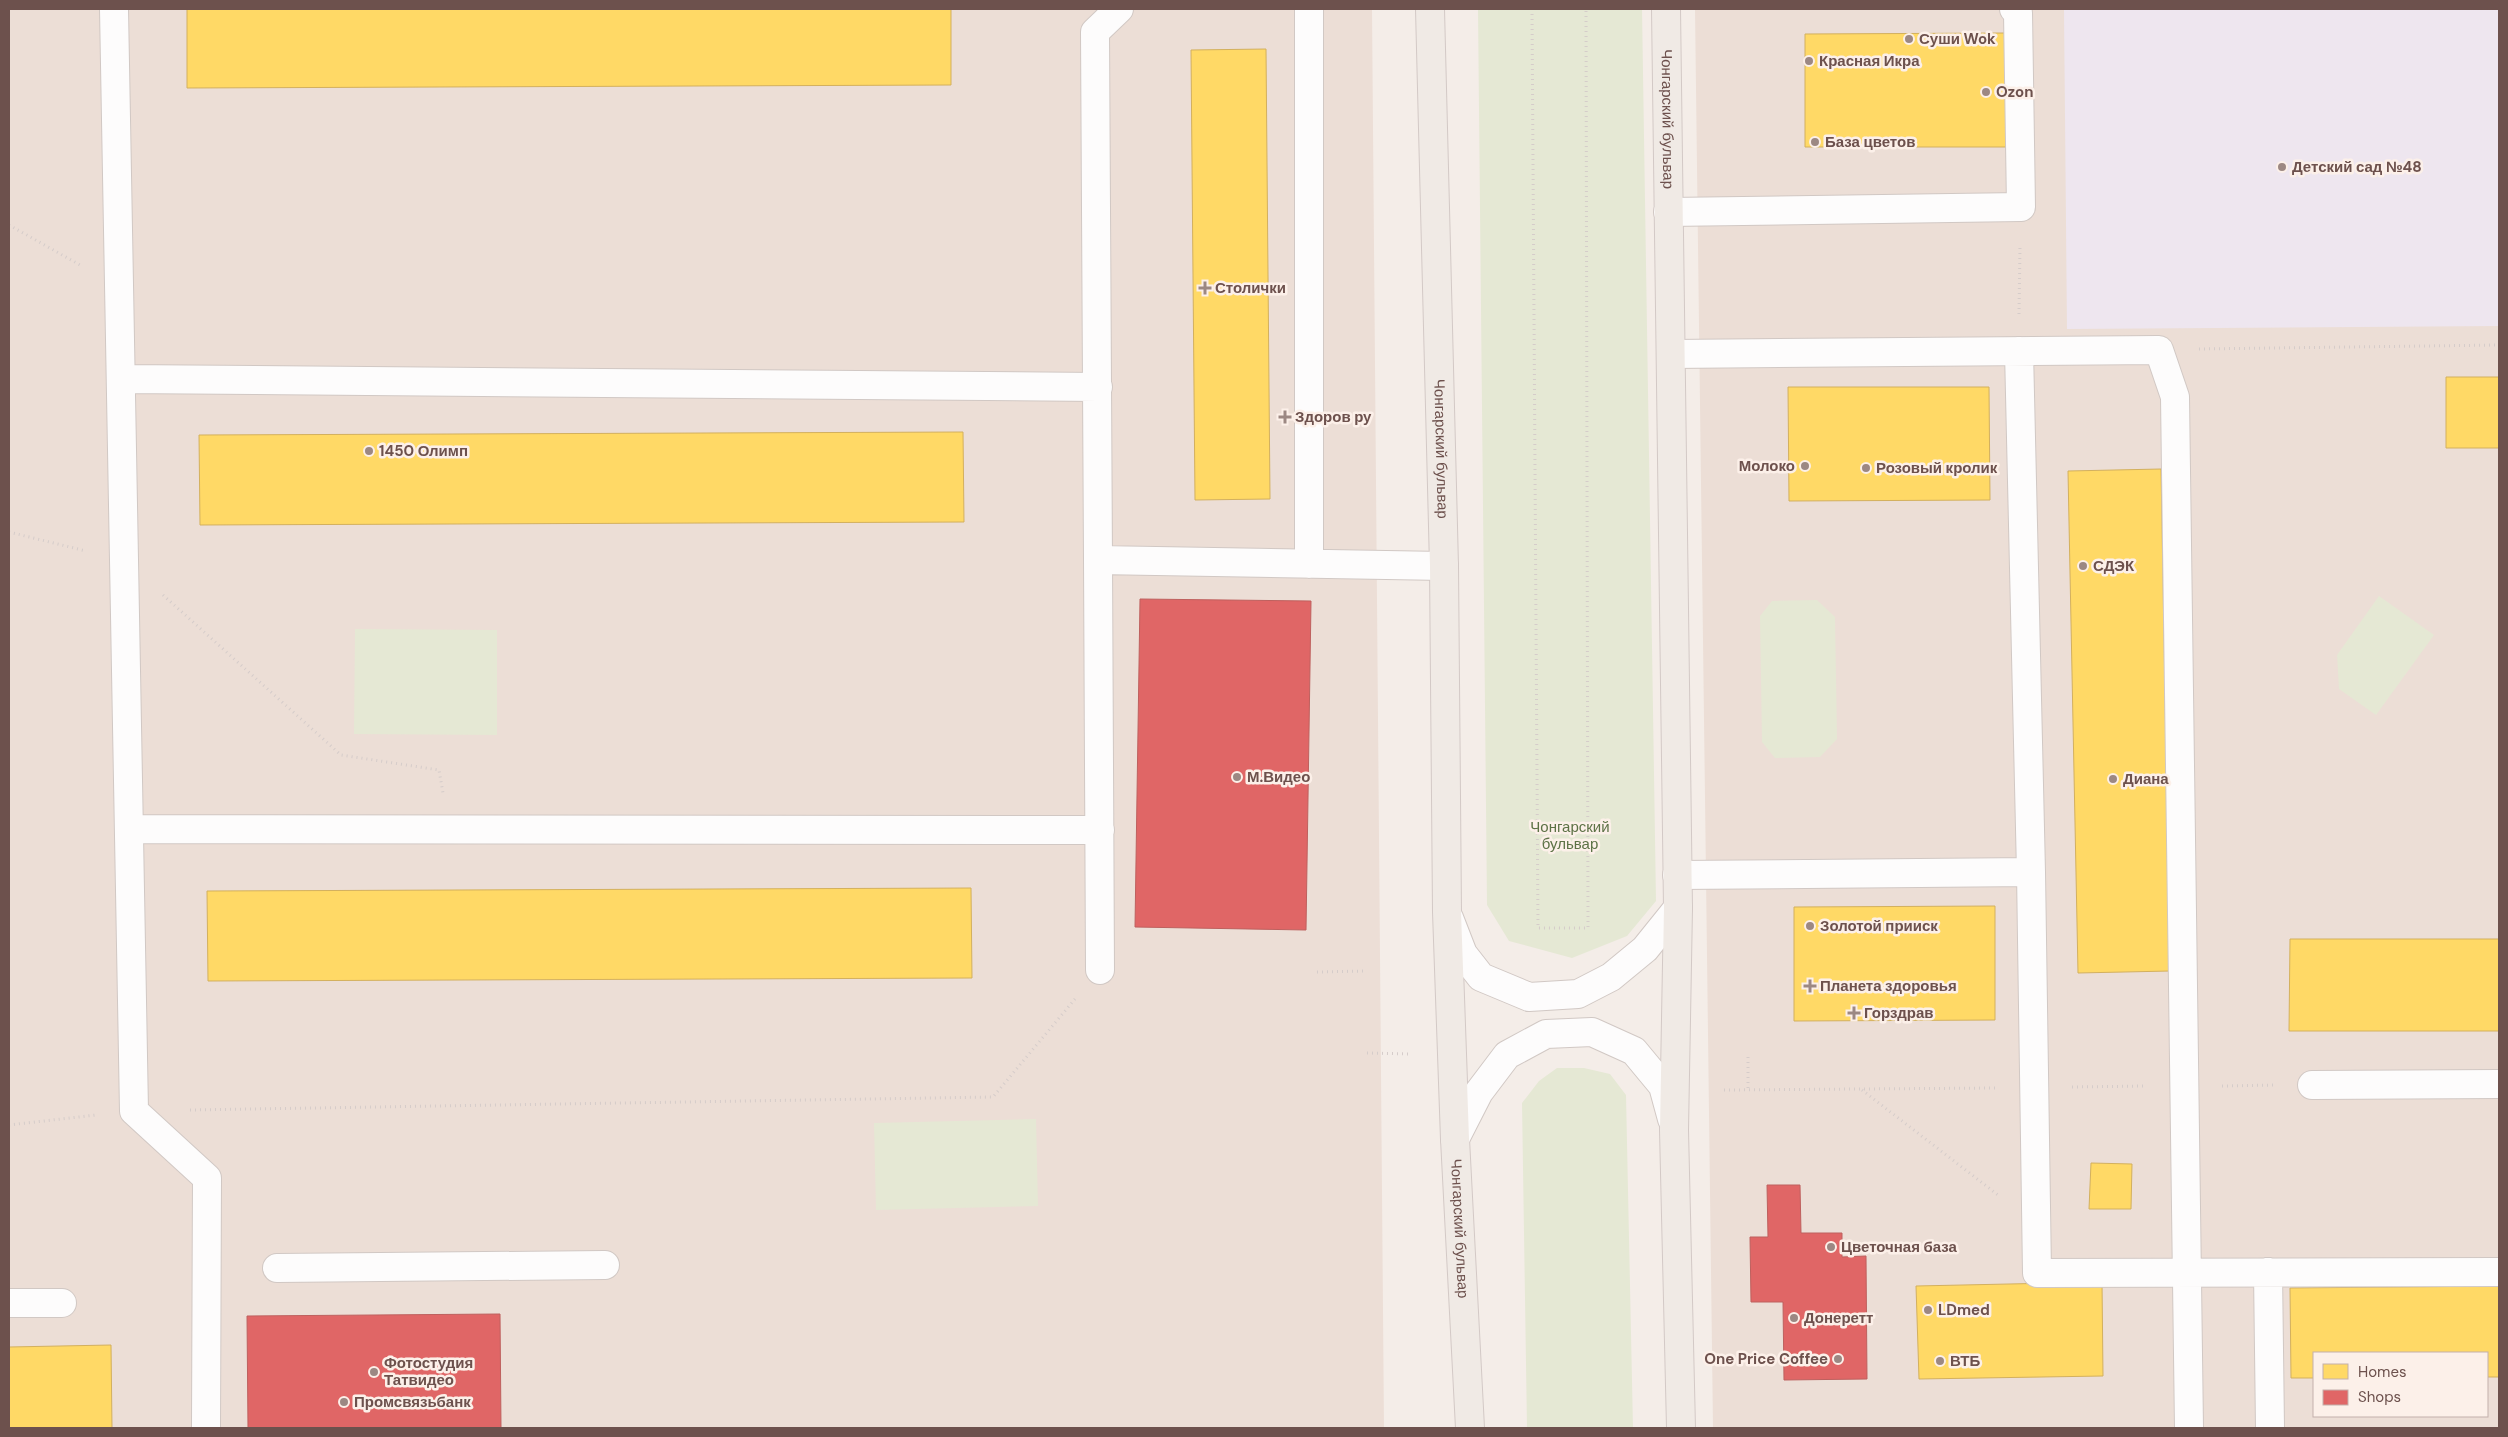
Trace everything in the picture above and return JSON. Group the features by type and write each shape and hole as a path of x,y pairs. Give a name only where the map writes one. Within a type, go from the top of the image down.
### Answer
{"main road":[{"name":"Чонгарский бульвар","path":"1430,9 1444,566 1447,912 1455,1139 1470,1428"},
{"name":"Чонгарский бульвар","path":"1666,9 1678,875 1674,1130 1682,1428"}],"street":[{"path":"114,9 134,1111 207,1178 206,1428"},
{"path":"1100,970 1095,32 1119,9"},
{"path":"1309,9 1309,564"},
{"path":"1668,212 2021,207 2018,13 2014,9"},
{"path":"1671,354 2159,350 2175,397 2189,1428"},
{"path":"2019,351 2031,872 2037,1273 2499,1272"},
{"path":"121,379 1098,387"},
{"path":"1098,560 1444,566"},
{"path":"129,829 1100,830"},
{"path":"1678,875 2031,872"},
{"path":"1447,912 1463,954 1481,976 1529,997 1578,994 1611,977 1645,949 1678,908"},
{"path":"1455,1139 1479,1092 1506,1055 1546,1034 1574,1032 1592,1032 1634,1051 1663,1086 1674,1130"},
{"path":"2312,1085 2499,1084"},
{"path":"277,1268 605,1265"},
{"path":"2268,1272 2270,1428"},
{"path":"9,1303 62,1303"}],"path":[{"path":"1532,9 1538,928 1588,928 1586,9"},
{"path":"9,225 119,286"},
{"path":"2019,268 2019,351"},
{"path":"2159,350 2499,345"},
{"path":"9,532 124,560 341,755 438,770 450,830"},
{"path":"9,1125 134,1111 993,1097 1100,970"},
{"path":"1317,972 1366,971"},
{"path":"1367,1053 1409,1054"},
{"path":"1748,1057 1748,1090"},
{"path":"1861,1089 2036,1224"}],"shaded area":[{"path":"9,9 1372,9 1384,1428 9,1428"},
{"path":"1695,9 2499,9 2499,1428 1713,1428"},
{"name":"Детский сад №48","path":"2064,9 2499,9 2499,326 2067,329"}],"green space":[{"name":"Чонгарский бульвар","path":"1478,9 1642,9 1656,901 1627,936 1572,958 1509,941 1487,905"},
{"path":"2379,596 2434,635 2376,715 2339,689 2337,655"},
{"path":"1817,600 1835,617 1837,739 1820,757 1775,758 1762,742 1760,616 1772,601"},
{"path":"355,629 497,630 497,735 354,734"},
{"path":"1557,1068 1584,1068 1610,1074 1626,1095 1633,1428 1527,1428 1522,1103 1539,1081"},
{"path":"1036,1119 1038,1206 876,1210 874,1123"}],"building: Homes":[{"path":"187,9 951,9 951,85 187,88"},
{"path":"2006,33 2006,147 1805,147 1805,34"},
{"path":"1266,49 1270,499 1195,500 1191,50"},
{"path":"2446,377 2499,377 2499,448 2446,448"},
{"path":"1788,387 1989,387 1990,500 1789,501"},
{"path":"963,432 964,522 200,525 199,435"},
{"path":"2161,469 2170,971 2078,973 2068,471"},
{"path":"971,888 972,978 208,981 207,891"},
{"path":"1995,906 1995,1020 1794,1021 1794,907"},
{"path":"2290,939 2499,939 2499,1031 2289,1031"},
{"path":"2091,1163 2132,1164 2131,1209 2089,1209"},
{"path":"2102,1282 2103,1376 1919,1379 1916,1286"},
{"path":"2499,1286 2499,1377 2488,1377 2488,1352 2313,1352 2313,1378 2291,1378 2290,1288"},
{"path":"111,1345 112,1428 9,1428 9,1347"}],"building: Shops":[{"path":"1140,599 1311,601 1306,930 1135,927"},
{"path":"1767,1185 1800,1185 1801,1233 1842,1233 1842,1257 1866,1256 1867,1379 1784,1380 1783,1302 1751,1302 1750,1237 1768,1237"},
{"name":"Фотостудия Татвидео","path":"500,1314 501,1428 248,1428 247,1316"}],"place":[{"name":"Суши Wok","path":"1909,39"},
{"name":"Красная Икра","path":"1809,61"},
{"name":"Ozon","path":"1986,92"},
{"name":"База цветов","path":"1815,142"},
{"name":"Детский сад №48","path":"2282,167"},
{"name":"Столички","path":"1205,288"},
{"name":"Здоров ру","path":"1285,417"},
{"name":"1450 Олимп","path":"369,451"},
{"name":"Молоко","path":"1805,466"},
{"name":"Розовый кролик","path":"1866,468"},
{"name":"СДЭК","path":"2083,566"},
{"name":"М.Видео","path":"1237,777"},
{"name":"Диана","path":"2113,779"},
{"name":"Золотой прииск","path":"1810,926"},
{"name":"Планета здоровья","path":"1810,986"},
{"name":"Горздрав","path":"1854,1013"},
{"name":"Цветочная база","path":"1831,1247"},
{"name":"LDmed","path":"1928,1310"},
{"name":"Донеретт","path":"1794,1318"},
{"name":"One Price Coffee","path":"1838,1359"},
{"name":"ВТБ","path":"1940,1361"},
{"name":"Фотостудия Татвидео","path":"374,1372"},
{"name":"Промсвязьбанк","path":"344,1402"}]}
